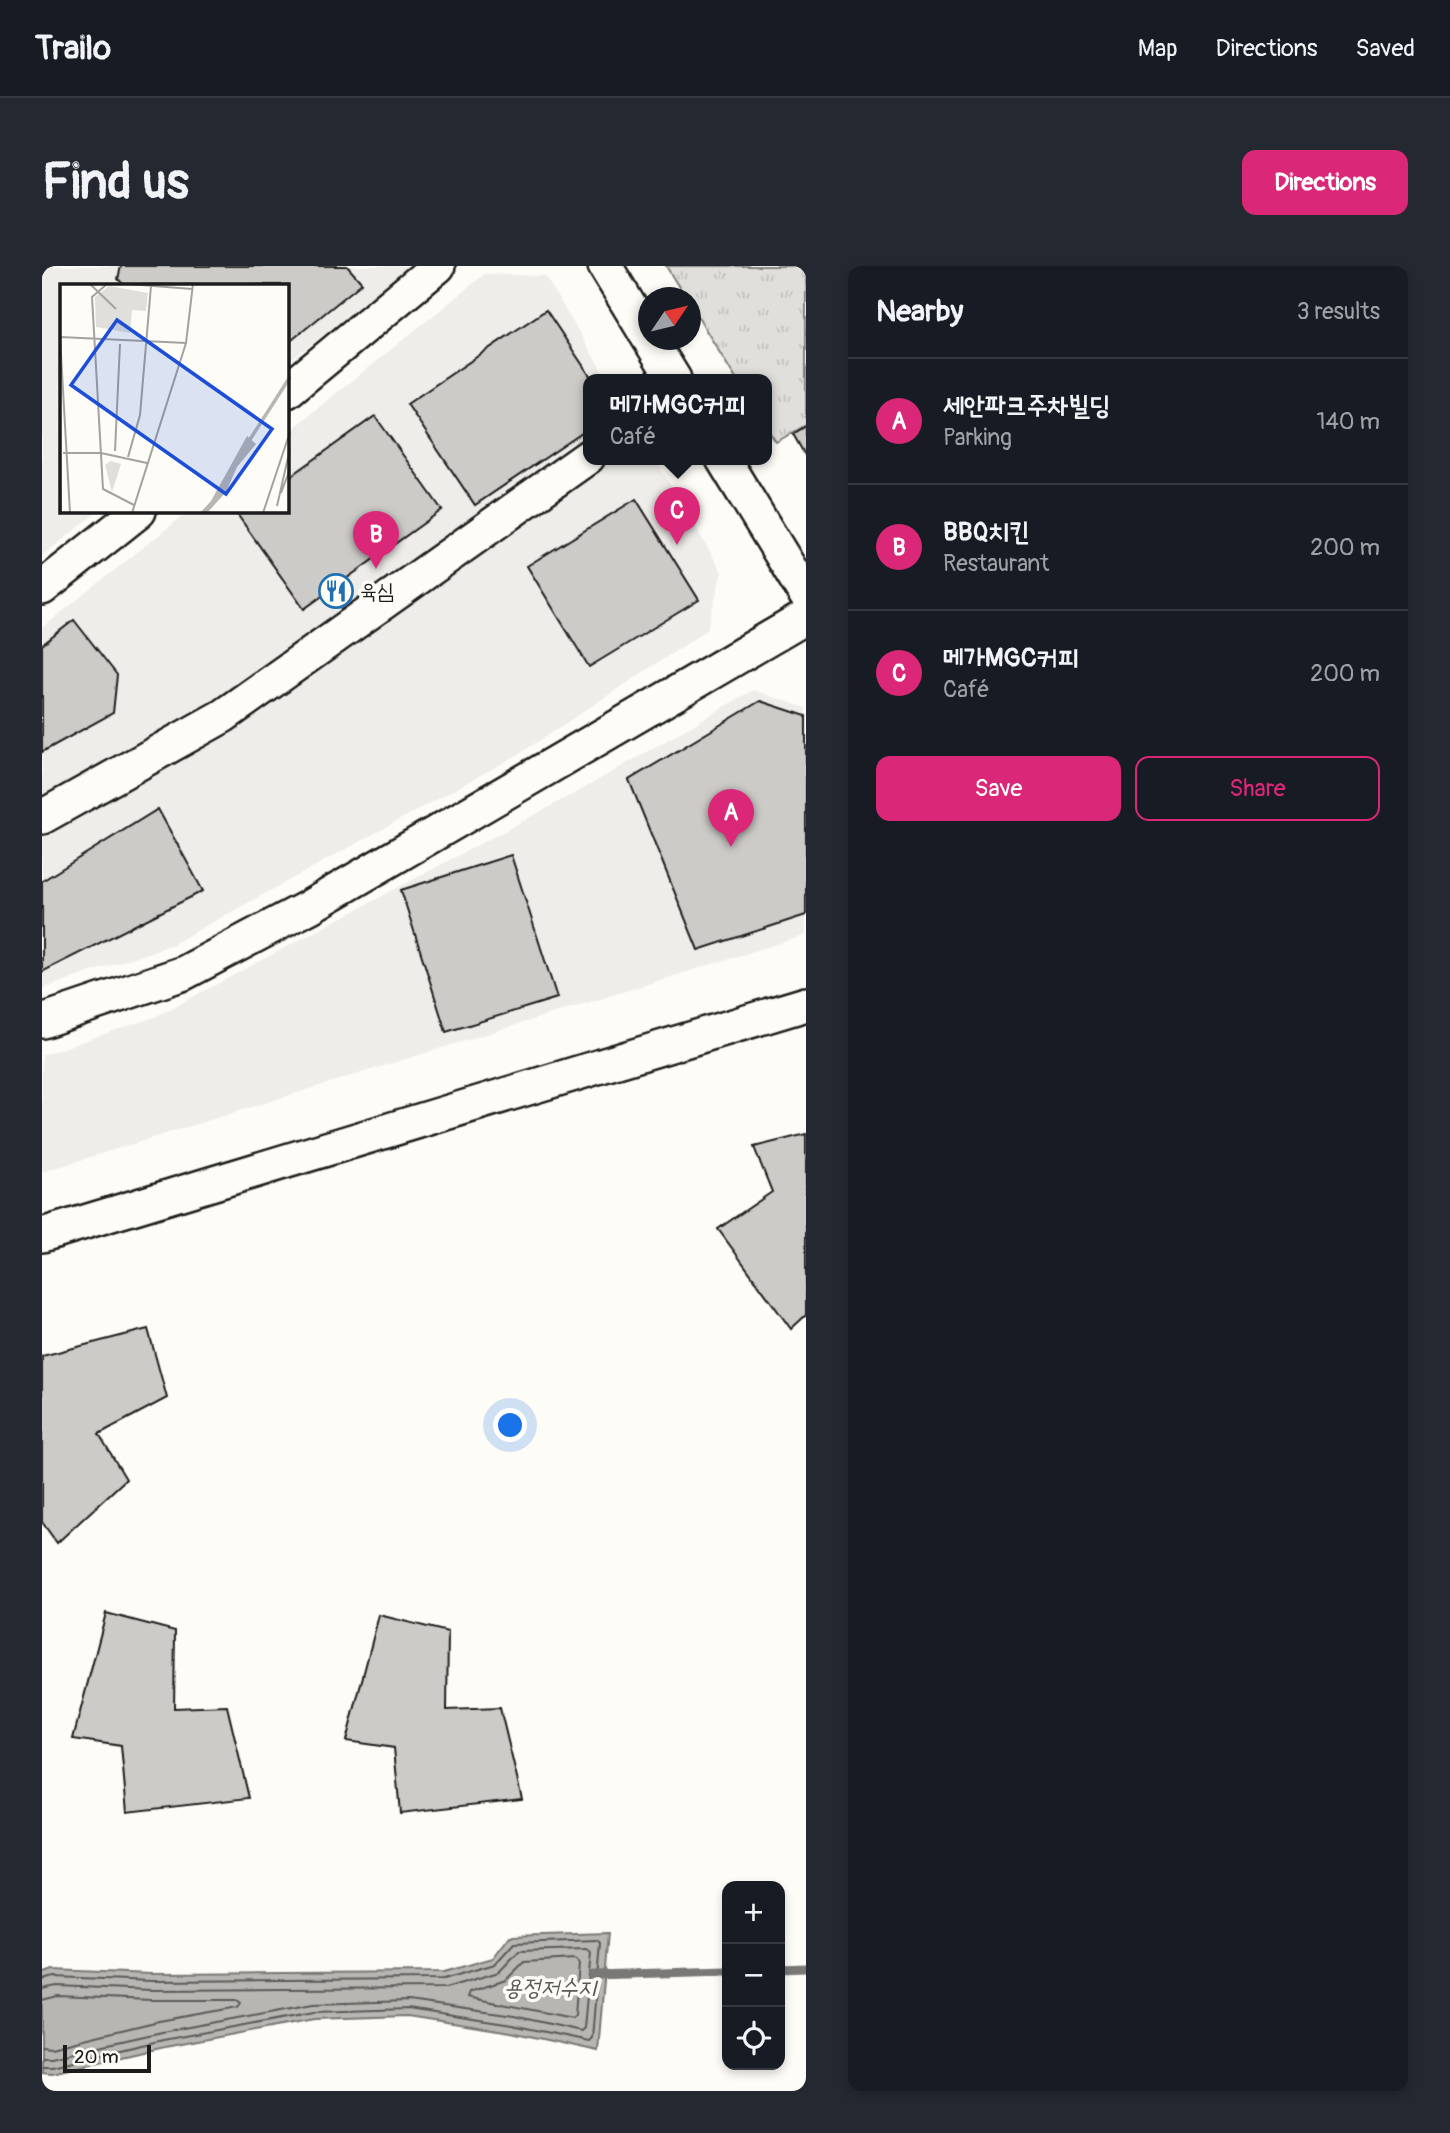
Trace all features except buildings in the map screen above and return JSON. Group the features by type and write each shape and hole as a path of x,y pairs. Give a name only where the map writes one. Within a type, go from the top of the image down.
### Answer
{"street":[{"path":"289,389 439,266"},
{"path":"605,266 638,320"},
{"path":"656,350 671,374"},
{"path":"42,817 223,716 583,461"},
{"path":"727,465 806,595"},
{"path":"42,588 136,513"},
{"path":"42,1021 184,973 309,907 806,617"},
{"path":"42,1235 806,1004"}],"shaded area":[{"path":"42,266 414,266 289,361 289,284 60,284 60,513 96,513 42,556"},
{"path":"485,274 545,276 604,374 583,374 583,465 659,465 722,572 707,630 519,754 173,944 42,989 42,628 186,513 289,513 289,431"},
{"path":"753,690 806,708 806,935 42,1172 42,1055 155,1017 583,789"}],"green space":[{"path":"666,266 806,266 806,425 776,442 772,436 772,374 733,374 701,322 701,287 679,287"}],"water":[{"name":"용정저수지","path":"608,1933 598,2051 511,2032 407,2016 314,2019 165,2047 52,2073 42,2072 42,1974 53,1970 152,1974 444,1972 493,1958 510,1936"}],"waterway":[{"path":"785,1969 806,1968"},
{"path":"593,1975 722,1971"}],"place":[{"name":"메가MGC커피","path":"677,545"},
{"name":"BBQ치킨","path":"376,569"},
{"name":"육심","path":"336,591"},
{"name":"세안파크주차빌딩","path":"731,847"}]}
